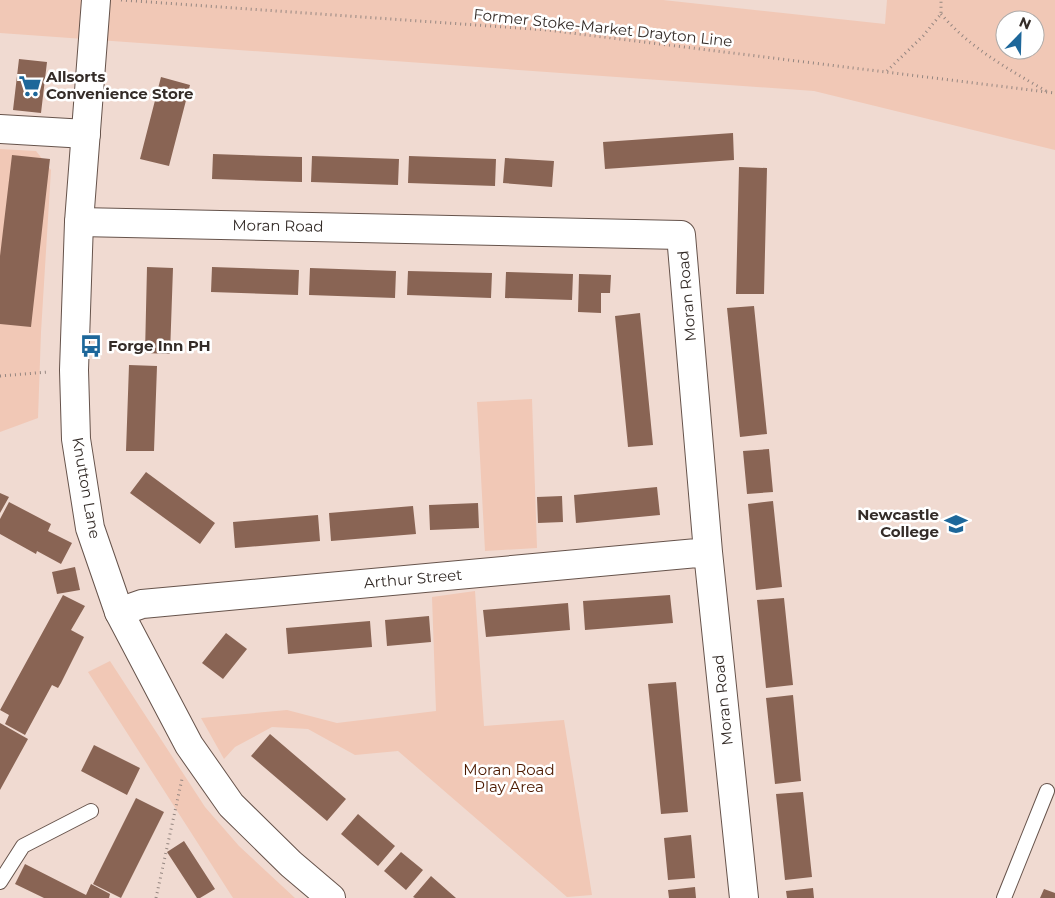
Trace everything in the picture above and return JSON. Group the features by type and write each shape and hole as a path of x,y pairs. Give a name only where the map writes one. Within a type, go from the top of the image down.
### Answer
{"street":[{"name":"Knutton Lane","path":"96,0 94,46 79,222 74,370 76,439 90,528 119,612 189,745 231,805 291,864 330,898"},
{"path":"0,129 86,134"},
{"name":"Moran Road","path":"79,222 681,235 708,552 744,898"},
{"name":"Arthur Street","path":"119,612 142,604 708,552"}],"lane":[{"path":"1004,898 1047,791"},
{"path":"0,882 23,846 91,811"}],"path":[{"name":"Former Stoke-Market Drayton Line","path":"118,0 547,30 1055,93"},
{"path":"887,71 923,36 941,14 941,0"},
{"path":"941,14 958,33 999,64 1048,92"},
{"path":"0,376 74,370"},
{"path":"156,898 189,745"}],"green space":[{"path":"0,0 663,0 885,24 887,0 1055,0 1055,150 814,91 0,33"},
{"path":"0,149 36,151 51,170 41,332 38,418 0,432"},
{"path":"532,399 537,548 485,551 477,402"},
{"name":"Moran Road Play Area","path":"475,591 484,726 564,720 592,895 567,897 398,751 355,755 308,729 272,727 235,747 224,759 201,718 287,710 337,723 436,711 432,597"},
{"path":"110,661 205,807 239,846 295,898 233,898 88,672"}],"building":[{"name":"Allsorts Convenience Store","path":"19,59 47,62 41,113 13,110"},
{"path":"161,77 190,85 169,166 140,159"},
{"path":"733,133 734,160 605,169 603,142"},
{"path":"213,154 302,157 302,182 212,179"},
{"path":"12,155 50,159 31,327 0,324 0,256"},
{"path":"312,156 399,159 398,185 311,182"},
{"path":"409,156 496,159 495,186 408,183"},
{"path":"505,158 554,161 552,187 503,183"},
{"path":"739,167 767,168 764,294 736,294"},
{"path":"147,267 173,268 170,354 145,353"},
{"path":"212,267 299,270 298,295 211,292"},
{"path":"310,268 396,271 395,298 309,295"},
{"path":"408,271 492,273 491,298 407,295"},
{"path":"506,272 573,274 572,300 505,298"},
{"path":"579,274 611,275 610,293 601,293 601,313 578,312"},
{"path":"754,306 767,434 740,437 727,308"},
{"path":"640,313 653,445 628,447 615,316"},
{"path":"129,365 157,366 154,451 126,451"},
{"path":"769,449 773,492 747,494 743,451"},
{"path":"146,472 215,523 200,544 130,493"},
{"path":"657,487 660,515 576,523 574,495"},
{"path":"0,493 9,497 0,513"},
{"path":"562,496 563,522 538,523 537,497"},
{"path":"773,501 782,587 756,590 748,504"},
{"path":"9,502 51,524 48,531 72,543 61,564 37,551 36,554 0,534 0,519"},
{"path":"478,503 479,528 430,530 429,505"},
{"path":"413,506 416,534 331,541 329,513"},
{"path":"318,515 320,541 235,548 233,522"},
{"path":"75,567 80,590 57,594 52,572"},
{"path":"63,595 85,606 71,630 84,637 58,688 52,685 25,735 5,724 9,715 0,710"},
{"path":"670,595 673,623 585,630 583,601"},
{"path":"784,598 793,685 766,688 757,600"},
{"path":"568,603 570,630 486,637 483,610"},
{"path":"429,616 431,642 387,646 385,620"},
{"path":"370,621 372,647 288,654 286,628"},
{"path":"226,633 247,649 223,679 202,663"},
{"path":"676,682 688,812 661,814 648,684"},
{"path":"793,695 801,781 775,784 766,698"},
{"path":"0,723 28,739 0,790"},
{"path":"270,734 346,799 327,821 251,756"},
{"path":"94,745 140,768 127,795 81,771"},
{"path":"803,792 812,877 785,880 776,794"},
{"path":"136,798 164,812 121,898 93,884"},
{"path":"358,814 395,846 378,866 341,834"},
{"path":"691,835 695,878 668,880 664,838"},
{"path":"184,841 215,889 200,898 197,898 167,852"},
{"path":"401,852 423,870 406,890 384,871"},
{"path":"25,864 86,895 91,884 110,894 109,898 44,898 15,884"},
{"path":"431,876 456,898 413,897"},
{"path":"695,887 696,898 669,898 668,890"},
{"path":"813,888 814,898 787,898 786,891"},
{"path":"1044,889 1055,893 1055,898 1040,898"}],"place":[{"name":"Allsorts Convenience Store","path":"30,86"},
{"name":"Forge Inn PH","path":"91,346"},
{"name":"Newcastle College","path":"956,524"}]}
